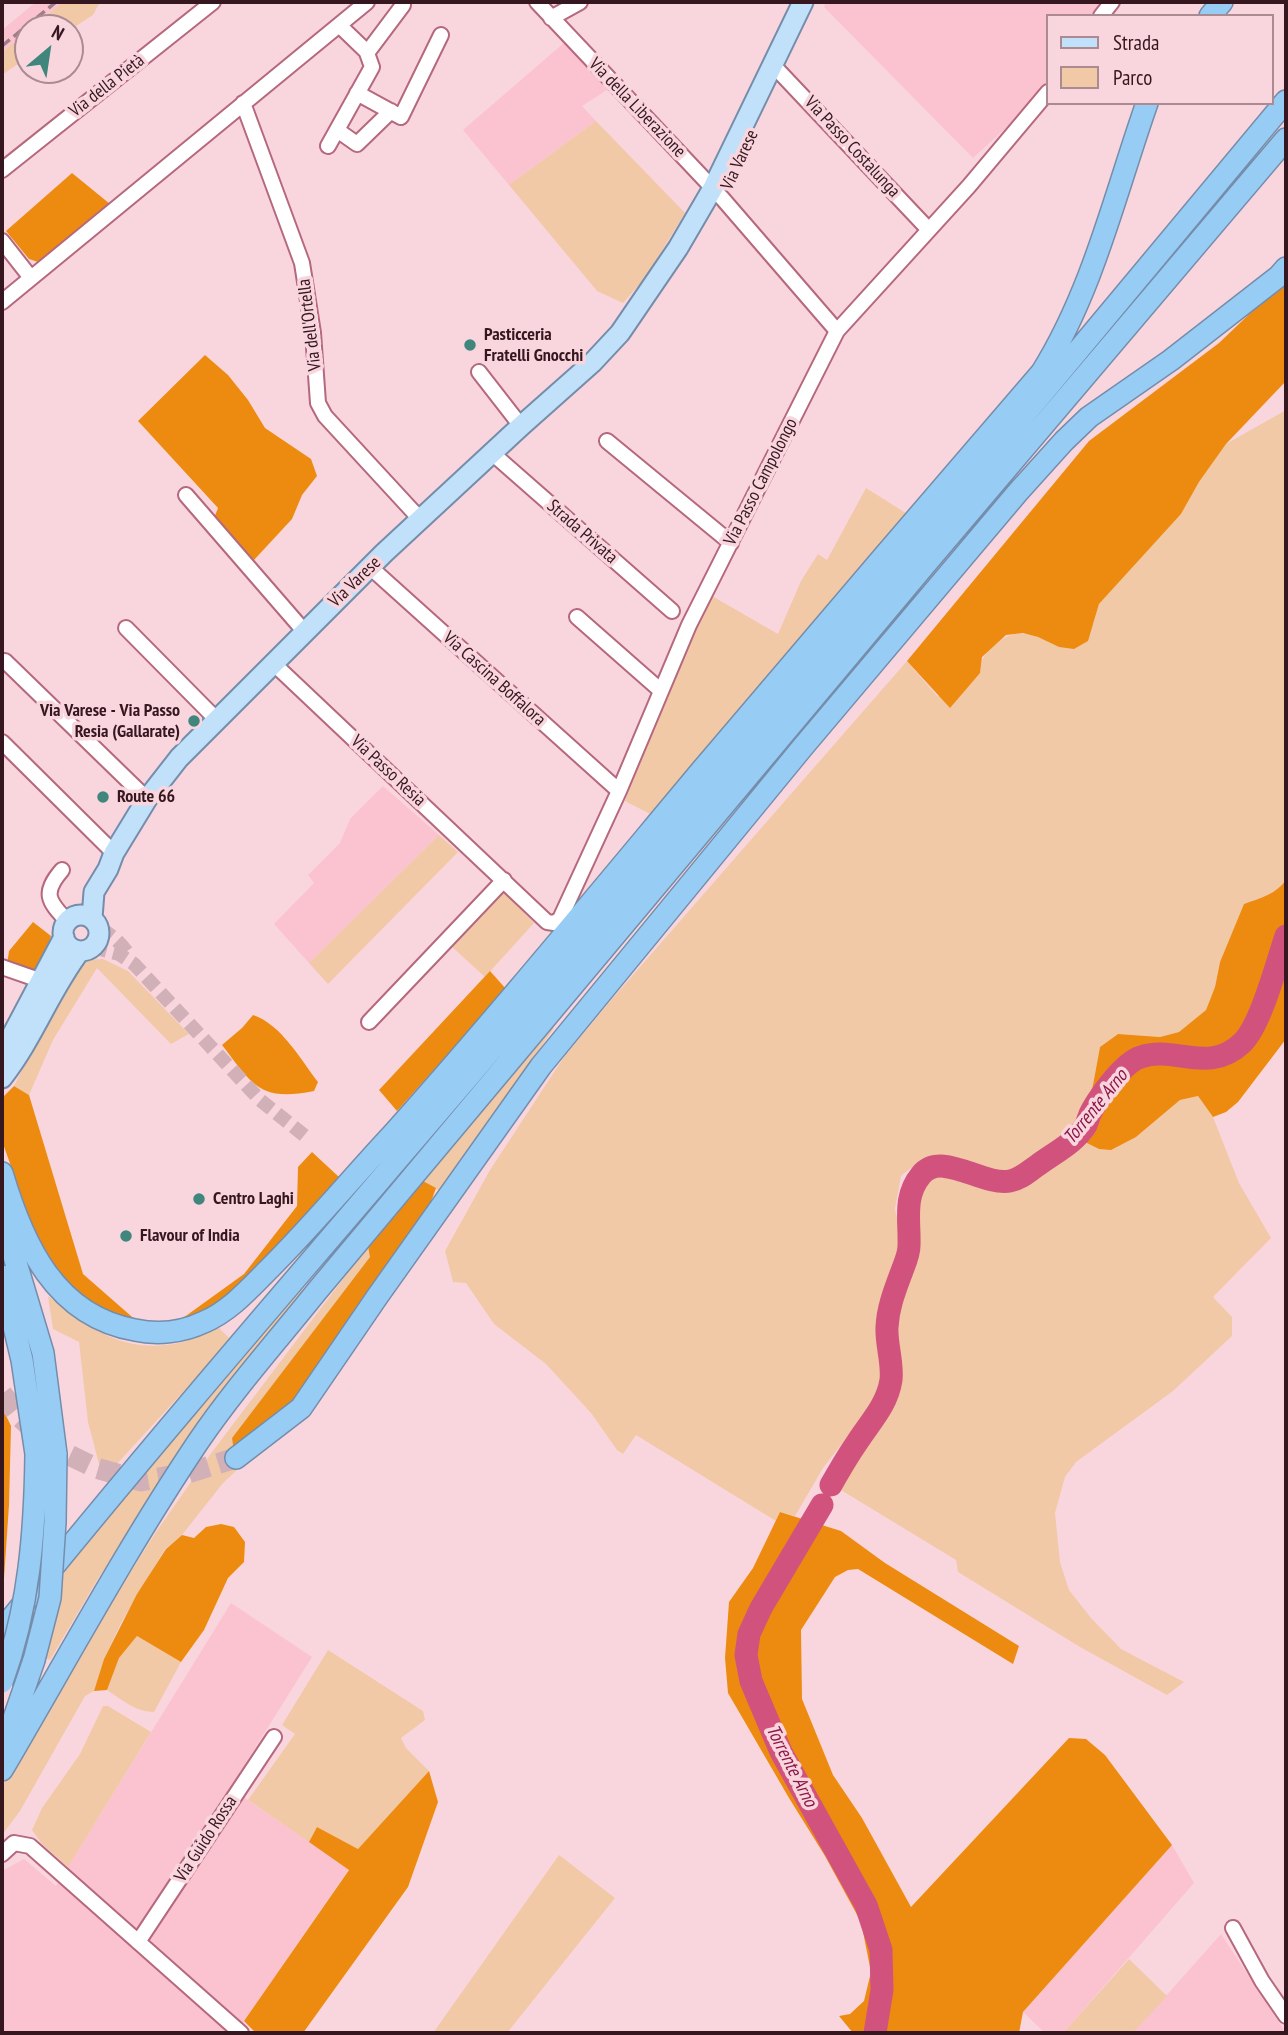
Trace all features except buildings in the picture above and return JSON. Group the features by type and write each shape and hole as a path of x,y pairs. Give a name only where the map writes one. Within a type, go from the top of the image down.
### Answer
{"highway":[{"path":"2,1630 122,1481 818,665 1286,101"},
{"path":"2,1173 10,1200 37,1261 66,1297 99,1320 152,1333 170,1332 204,1323 242,1296 289,1249 461,1058 694,779 1042,372 1078,307 1146,105"},
{"path":"2,1770 164,1494 200,1439 251,1374 317,1291 902,592 1286,139"},
{"path":"236,1458 301,1408 541,1066 802,748 1054,451 1090,417 1171,360 1286,268"},
{"path":"2,1216 43,1353 46,1454 55,1522 50,1598 34,1660 12,1724 2,1741"},
{"path":"2,1276 46,1454 26,1599 2,1682"}],"main road":[{"name":"Via Varese","path":"92,918 94,892 114,853 147,799 179,758 370,567 592,363 620,333 637,305 718,193 804,2"},
{"name":"Via Varese","path":"2,1054 42,981 83,886 97,862 114,853"},
{"path":"80,914 92,918 100,929 99,939 90,949 80,951 71,947 67,925 80,914"},
{"name":"Via Varese","path":"2,1078 14,1061 15,1032 80,951"}],"street":[{"name":"Via della Pietà","path":"2,170 213,2"},
{"path":"2,302 367,2"},
{"name":"Via della Liberazione","path":"537,2 718,193 837,331"},
{"path":"551,18 579,2"},
{"path":"367,52 403,5"},
{"path":"328,146 372,67 367,52 339,25"},
{"path":"357,93 401,117 441,35"},
{"name":"Via Passo Costalunga","path":"776,68 929,230"},
{"name":"Via Passo Campolongo","path":"554,923 560,919 619,791 660,690 837,331 929,230 1046,94"},
{"name":"Via dell'Ortella","path":"243,103 302,263 313,333 318,403 325,416 420,519"},
{"path":"337,130 357,144 391,111"},
{"path":"2,241 31,278"},
{"path":"479,372 521,426"},
{"path":"607,441 731,543"},
{"name":"Strada Privata","path":"492,453 672,611"},
{"path":"186,495 304,631"},
{"name":"Via Cascina Boffalora","path":"370,567 619,791"},
{"path":"577,617 660,690"},
{"path":"126,628 216,719"},
{"path":"5,661 147,799"},
{"name":"Via Passo Resia","path":"273,663 547,922 554,923"},
{"path":"2,742 114,853"},
{"path":"62,870 51,882 49,897 67,925"},
{"path":"369,1022 504,880"},
{"path":"2,967 42,981"},
{"name":"Via Guido Rossa","path":"138,1942 274,1737"},
{"path":"2,1854 14,1843 30,1846 241,2033"},
{"path":"1233,1928 1262,1981 1286,2016"}],"shaded area":[{"path":"36,2 63,2 48,14 21,14"},
{"path":"826,2 1109,2 1100,14 1046,14 1046,90 973,158 824,7"},
{"path":"14,20 14,42 2,52 2,30"},
{"path":"565,42 610,88 582,106 596,121 509,185 463,130"},
{"path":"72,173 110,204 41,263 29,259 6,231"},
{"path":"1286,279 1286,381 1226,444 1199,482 1181,514 1099,604 1088,641 1074,649 1059,647 1023,633 1006,635 982,657 980,673 950,708 907,661 1089,441 1219,343"},
{"path":"205,355 228,375 265,428 311,459 317,476 302,495 292,519 254,560 214,518 218,508 138,421"},
{"path":"383,786 439,835 309,963 274,924 314,883 308,875 340,843 350,819"},
{"path":"1286,880 1286,1039 1238,1102 1226,1112 1213,1117 1198,1096 1180,1100 1136,1137 1111,1150 1099,1149 1083,1141 1079,1127 1090,1101 1100,1047 1118,1034 1160,1037 1179,1032 1206,1010 1215,987 1220,962 1244,904 1273,892"},
{"path":"33,922 51,936 39,971 7,965 9,951"},
{"path":"490,971 506,989 397,1111 379,1090"},
{"path":"253,1015 273,1026 290,1044 318,1082 314,1091 296,1094 269,1092 250,1080 242,1071 222,1045"},
{"path":"14,1086 29,1095 83,1274 139,1323 121,1323 84,1301 57,1275 37,1239 2,1141 2,1098"},
{"path":"312,1152 339,1177 247,1283 196,1319 183,1318 244,1274 297,1206 298,1167"},
{"path":"421,1180 436,1188 427,1213 385,1267 298,1399 234,1452 232,1438 370,1257 368,1246"},
{"path":"2,1407 11,1426 2,1608"},
{"path":"780,1512 841,1531 885,1563 1019,1646 1013,1664 858,1569 848,1570 835,1577 801,1630 802,1699 833,1775 862,1818 911,1907 1069,1738 1086,1739 1105,1755 1172,1845 1023,2012 1019,2033 853,2033 839,2016 850,2014 864,2001 871,1972 861,1922 728,1693 725,1658 729,1602 753,1568"},
{"path":"221,1524 234,1527 245,1542 244,1562 228,1578 204,1630 181,1662 137,1636 119,1658 107,1690 94,1691 104,1659 137,1594 166,1549 182,1535 194,1538 206,1527"},
{"path":"231,1603 312,1657 230,1788 349,1869 244,2021 240,2033 2,2033 2,1871 24,1859 56,1886"},
{"path":"429,1771 438,1802 408,1887 303,2033 256,2033 244,2021 349,1870 309,1842 317,1827 358,1849"},
{"path":"1172,1845 1194,1883 1063,2033 1045,2033 1023,2012"},
{"path":"1221,1934 1286,2033 1133,2033"}],"green space":[{"path":"63,2 100,2 93,15 84,21 84,14 48,14"},
{"path":"14,42 14,67 2,75 2,52"},
{"path":"596,121 685,213 645,278 623,303 597,291 509,185"},
{"path":"1286,410 1286,880 1273,892 1244,905 1220,962 1215,987 1206,1010 1179,1032 1160,1037 1118,1034 1100,1047 1090,1101 1079,1127 1019,1172 990,1175 948,1163 916,1164 901,1176 895,1209 902,1240 879,1322 881,1394 823,1468 795,1516 780,1512 776,1521 636,1435 623,1454 617,1450 591,1413 546,1364 494,1324 466,1283 453,1282 445,1251 490,1170 564,1057 907,661 937,696 980,673 986,654 1004,638 1019,633 1027,634 1059,647 1093,625 1099,604 1181,514 1199,482 1226,444"},
{"path":"866,488 909,515 652,815 625,801 675,672 712,596 778,634 801,581 818,554 827,560"},
{"path":"439,835 458,852 328,984 309,963"},
{"path":"499,894 506,894 534,923 485,977 450,945"},
{"path":"103,959 128,971 189,1034 171,1044 97,968 53,1040 29,1095 14,1086 71,973 86,960"},
{"path":"552,1027 554,1028 441,1192 421,1180"},
{"path":"1198,1096 1213,1117 1239,1183 1271,1238 1213,1297 1232,1317 1232,1336 1173,1391 1076,1462 1065,1477 1055,1513 1060,1562 1069,1590 1121,1649 1184,1682 1167,1695 1080,1647 958,1572 956,1560 836,1487 860,1446 877,1427 900,1392 894,1314 907,1272 918,1260 919,1240 915,1218 922,1184 936,1177 956,1175 1003,1188 1044,1169 1081,1135 1083,1141 1136,1137 1180,1100"},
{"path":"368,1246 371,1257 232,1438 238,1469 223,1483 182,1535 165,1549 121,1623 104,1659 94,1691 85,1696 20,1811 2,1835 2,1787 82,1649 156,1532 212,1452"},
{"path":"299,1287 304,1291 217,1405 99,1577 50,1660 43,1657 56,1613 66,1562"},
{"path":"48,1296 94,1329 126,1342 163,1345 188,1341 219,1328 229,1338 206,1367 103,1479 88,1422 79,1342 53,1329"},
{"path":"137,1636 181,1662 154,1712 135,1708 107,1690 119,1658"},
{"path":"328,1650 423,1711 425,1720 401,1738 406,1748 429,1771 358,1849 317,1827 309,1842 248,1800 295,1734 282,1725"},
{"path":"103,1706 108,1706 151,1732 68,1867 42,1844 32,1830 42,1808 80,1754"},
{"path":"559,1855 615,1898 507,2033 433,2033"},
{"path":"1129,1959 1167,1996 1133,2033 1063,2033"}],"waterway":[{"name":"Torrente Arno","path":"831,1485 882,1406 889,1389 891,1374 888,1320 908,1252 910,1200 915,1183 921,1175 929,1168 939,1166 999,1181 1018,1178 1076,1137 1107,1088 1134,1060 1153,1054 1204,1058 1230,1052 1242,1043 1256,1022 1286,936"},
{"name":"Torrente Arno","path":"822,1505 761,1608 749,1634 746,1655 751,1681 781,1752 866,1905 881,1950 882,1990 875,2033"}],"tunnel":[{"path":"100,929 117,941 130,957"},
{"path":"93,947 119,954 134,964 260,1100 305,1136"},
{"path":"2,1394 21,1418 52,1447 96,1468 141,1481 188,1473 236,1458"}],"railway":[{"path":"2,46 56,2"}],"place":[{"name":"Pasticceria Fratelli Gnocchi","path":"470,345"},
{"name":"Via Varese - Via Passo Resia (Gallarate)","path":"194,721"},
{"name":"Route 66","path":"103,797"},
{"name":"Centro Laghi","path":"199,1199"},
{"name":"Flavour of India","path":"126,1236"}]}
